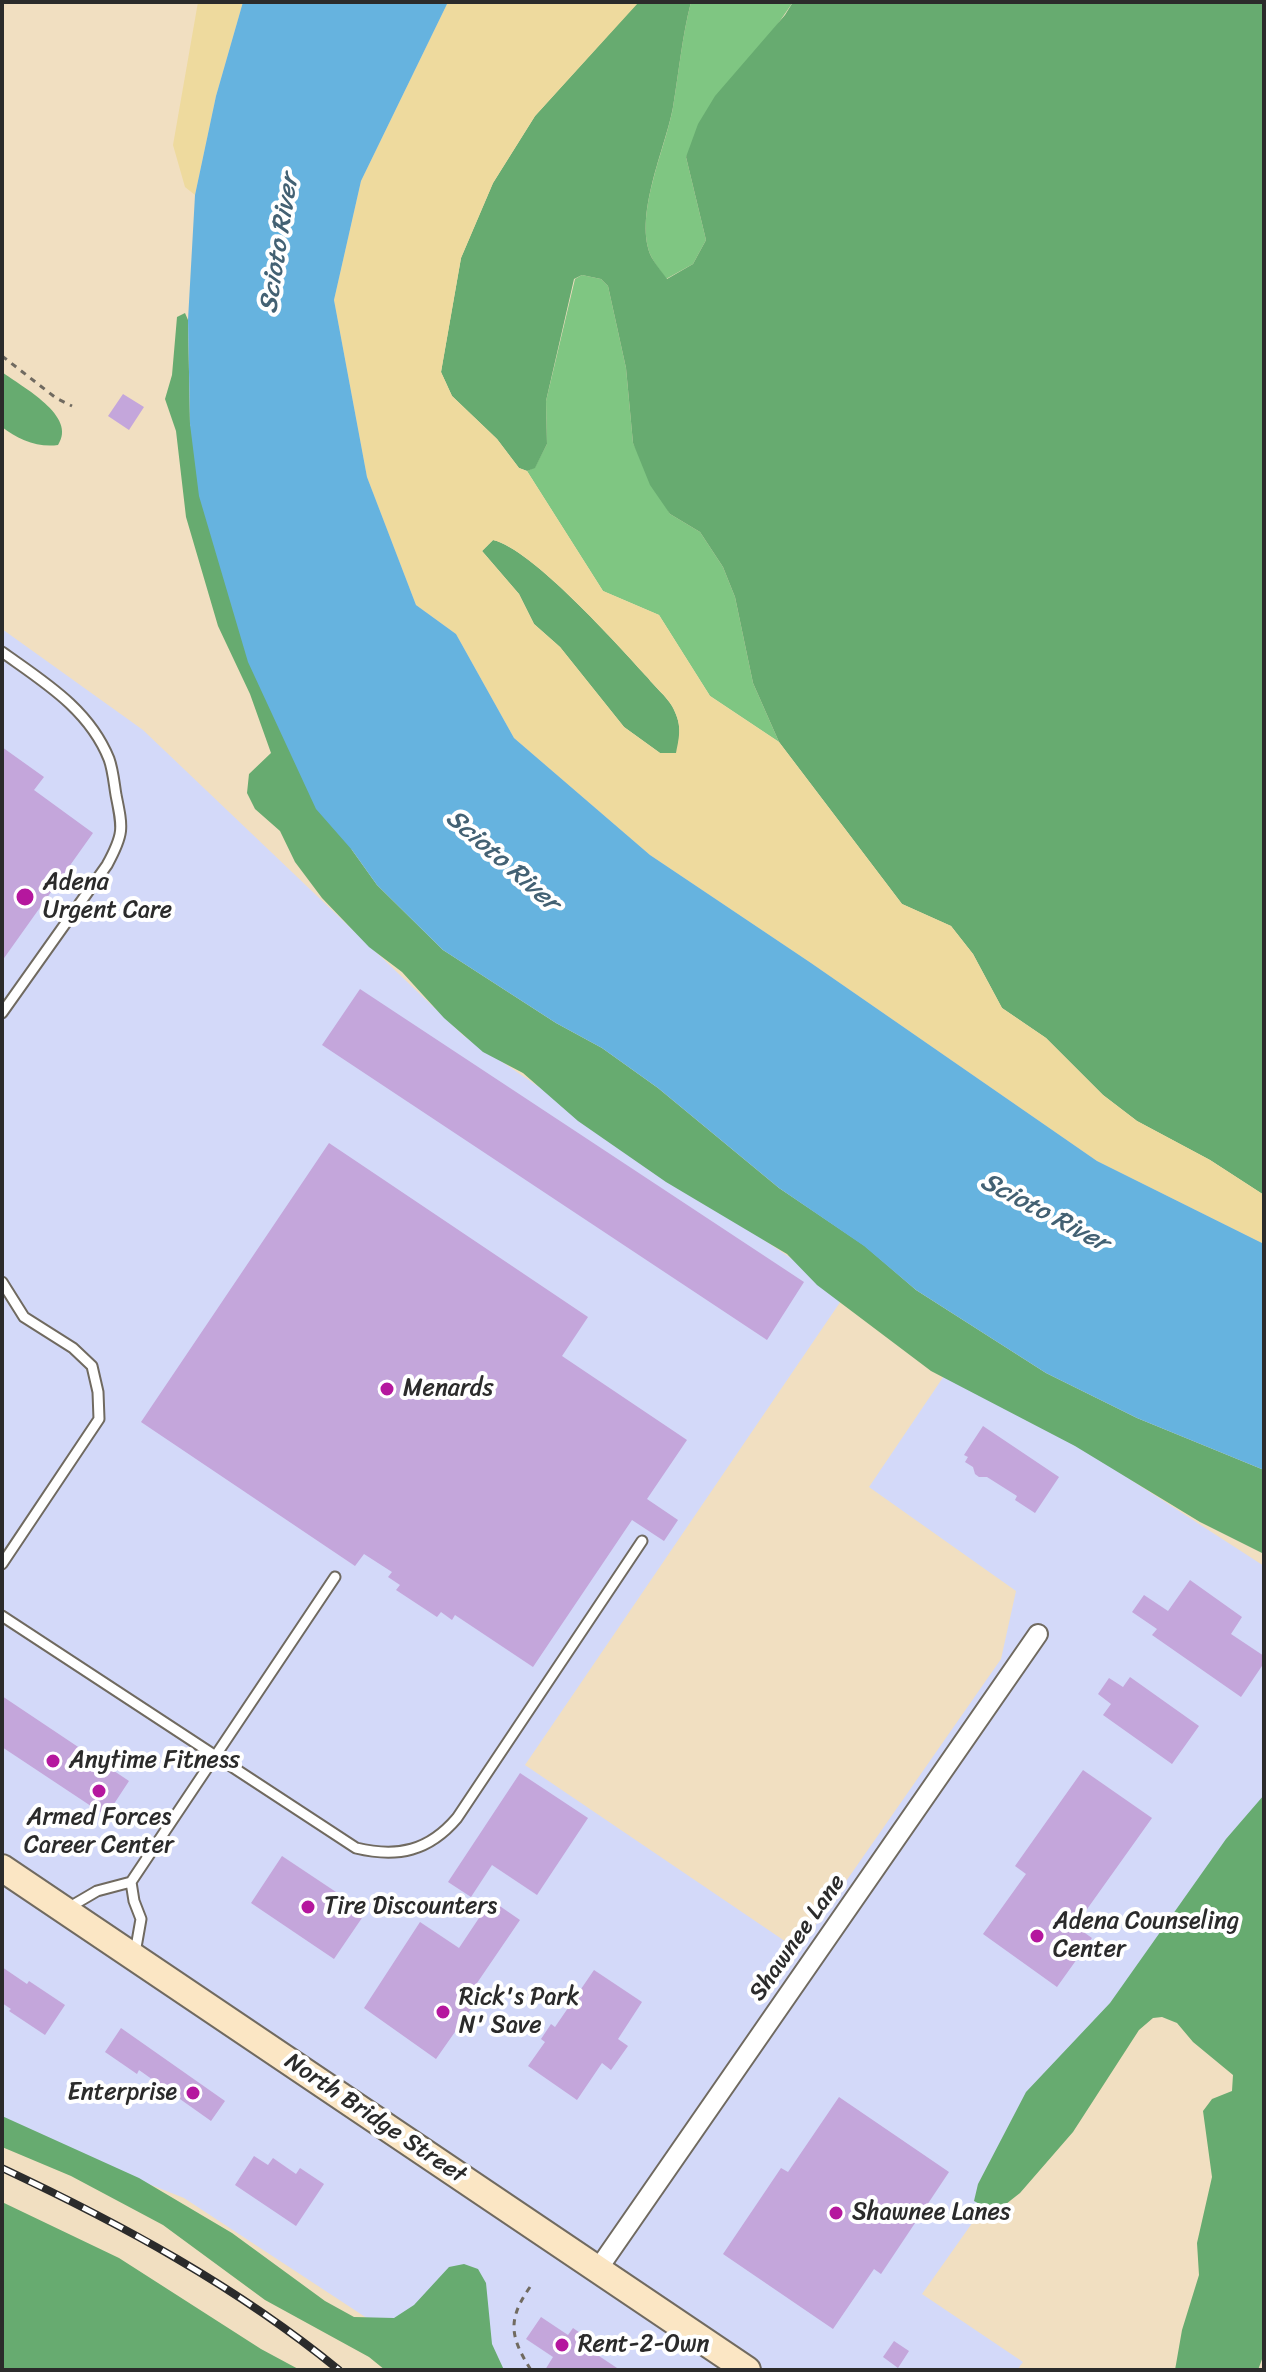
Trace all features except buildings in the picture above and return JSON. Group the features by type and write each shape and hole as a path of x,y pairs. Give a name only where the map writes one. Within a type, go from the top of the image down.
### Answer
{"main road":[{"name":"North Bridge Street","path":"2,1868 747,2370"}],"street":[{"name":"Shawnee Lane","path":"598,2269 1038,1634"}],"lane":[{"path":"2,652 70,701 95,732 110,761 122,827 119,844 107,865 2,1013"},
{"path":"2,1282 24,1317 73,1348 92,1366 98,1392 99,1419 2,1564"},
{"path":"2,1616 356,1848 379,1854 406,1852 427,1845 443,1834 457,1818 642,1541"},
{"path":"64,1910 97,1891 131,1882 335,1577"},
{"path":"131,1882 141,1919 134,1958"}],"path":[{"path":"2,356 56,398 72,406"},
{"path":"530,2287 518,2303 512,2326 519,2351 531,2370"}],"shaded area":[{"path":"2,629 143,730 464,1036 845,1295 525,1765 798,1950 1001,1659 1016,1591 869,1487 952,1364 1264,1566 1264,1810 922,2294 1023,2362 1017,2370 446,2370 184,2198 2,2126"}],"green space":[{"path":"638,2 691,2 673,107 652,182 646,223 652,258 667,279 693,264 706,240 686,157 698,124 715,96 793,2 1264,2 1264,1195 1210,1160 1137,1121 1103,1095 1046,1038 1002,1008 973,954 951,926 902,904 779,742 753,683 735,597 723,567 700,532 670,514 650,485 633,443 626,368 608,286 601,279 582,275 574,279 546,401 547,444 535,468 527,471 519,468 497,439 452,396 441,372 461,258 493,183 535,116"},
{"path":"691,2 793,2 686,157 706,240 693,264 666,279 652,258 646,223 652,183 673,107"},
{"path":"582,275 601,279 608,286 626,368 633,443 670,514 700,532 723,567 735,597 753,683 779,742 710,696 659,615 603,591 527,471 535,467 547,444 546,401 575,279"},
{"path":"185,313 188,320 190,424 352,850 377,885 443,950 556,1023 602,1048 658,1088 779,1188 865,1246 916,1290 1046,1373 1137,1418 1264,1470 1264,1554 1200,1522 1075,1446 931,1371 817,1285 787,1254 666,1182 578,1121 523,1073 483,1052 444,1018 402,972 369,947 322,898 295,862 280,831 255,809 247,793 249,774 271,753 250,694 218,626 186,517 176,431 165,399 172,375 177,317"},
{"path":"2,372 34,394 54,413 62,434 58,445 28,442 2,427"},
{"path":"493,540 510,547 552,579 667,699 679,724 677,753 660,753 624,727 560,647 534,624 519,594 482,551"},
{"path":"1264,1795 1264,2354 1258,2370 1175,2370 1182,2330 1199,2275 1197,2243 1212,2177 1203,2111 1212,2099 1232,2091 1233,2075 1193,2042 1177,2023 1162,2017 1153,2018 1139,2030 1073,2132 1020,2193 1006,2204 989,2209 974,2201 978,2184 1026,2092 1110,2003 1226,1839"},
{"path":"2,2116 139,2178 232,2233 325,2301 354,2317 394,2318 414,2305 449,2267 464,2264 478,2269 486,2283 492,2344 504,2370 385,2370 369,2357 265,2300 163,2225 71,2176 2,2147"},
{"path":"2,2202 119,2258 261,2349 300,2370 2,2370"}],"sand":[{"path":"198,2 243,2 216,96 195,195 185,187 173,145"},
{"path":"448,2 638,3 535,116 493,183 461,258 441,372 452,396 497,439 519,468 527,471 603,591 659,615 710,696 779,742 902,904 951,926 973,954 1002,1008 1046,1038 1103,1095 1137,1121 1210,1160 1264,1195 1264,1244 1097,1161 650,855 514,738 456,634 416,605 367,477 334,300 361,181","holes":["493,540 529,560 574,600 667,699 679,724 676,753 660,753 624,727 560,647 534,624 519,594 482,551"]}],"water":[{"name":"Scioto River","path":"243,2 448,2 361,181 334,300 367,477 416,605 456,634 514,738 650,855 1097,1161 1264,1244 1264,1470 1137,1418 1046,1373 916,1290 864,1246 779,1188 658,1088 602,1048 556,1023 443,950 377,885 352,850 316,809 248,662 199,496 190,424 188,320 195,195 216,96"}],"railway":[{"path":"2,2168 176,2258 260,2311 339,2370"}],"place":[{"name":"Adena Urgent Care","path":"25,897"},
{"name":"Menards","path":"387,1389"},
{"name":"Anytime Fitness","path":"53,1761"},
{"name":"Armed Forces Career Center","path":"99,1791"},
{"name":"Tire Discounters","path":"308,1907"},
{"name":"Adena Counseling Center","path":"1037,1936"},
{"name":"Rick's Park N' Save","path":"443,2012"},
{"name":"Enterprise","path":"193,2093"},
{"name":"Shawnee Lanes","path":"836,2213"},
{"name":"Rent-2-Own","path":"562,2345"}]}
